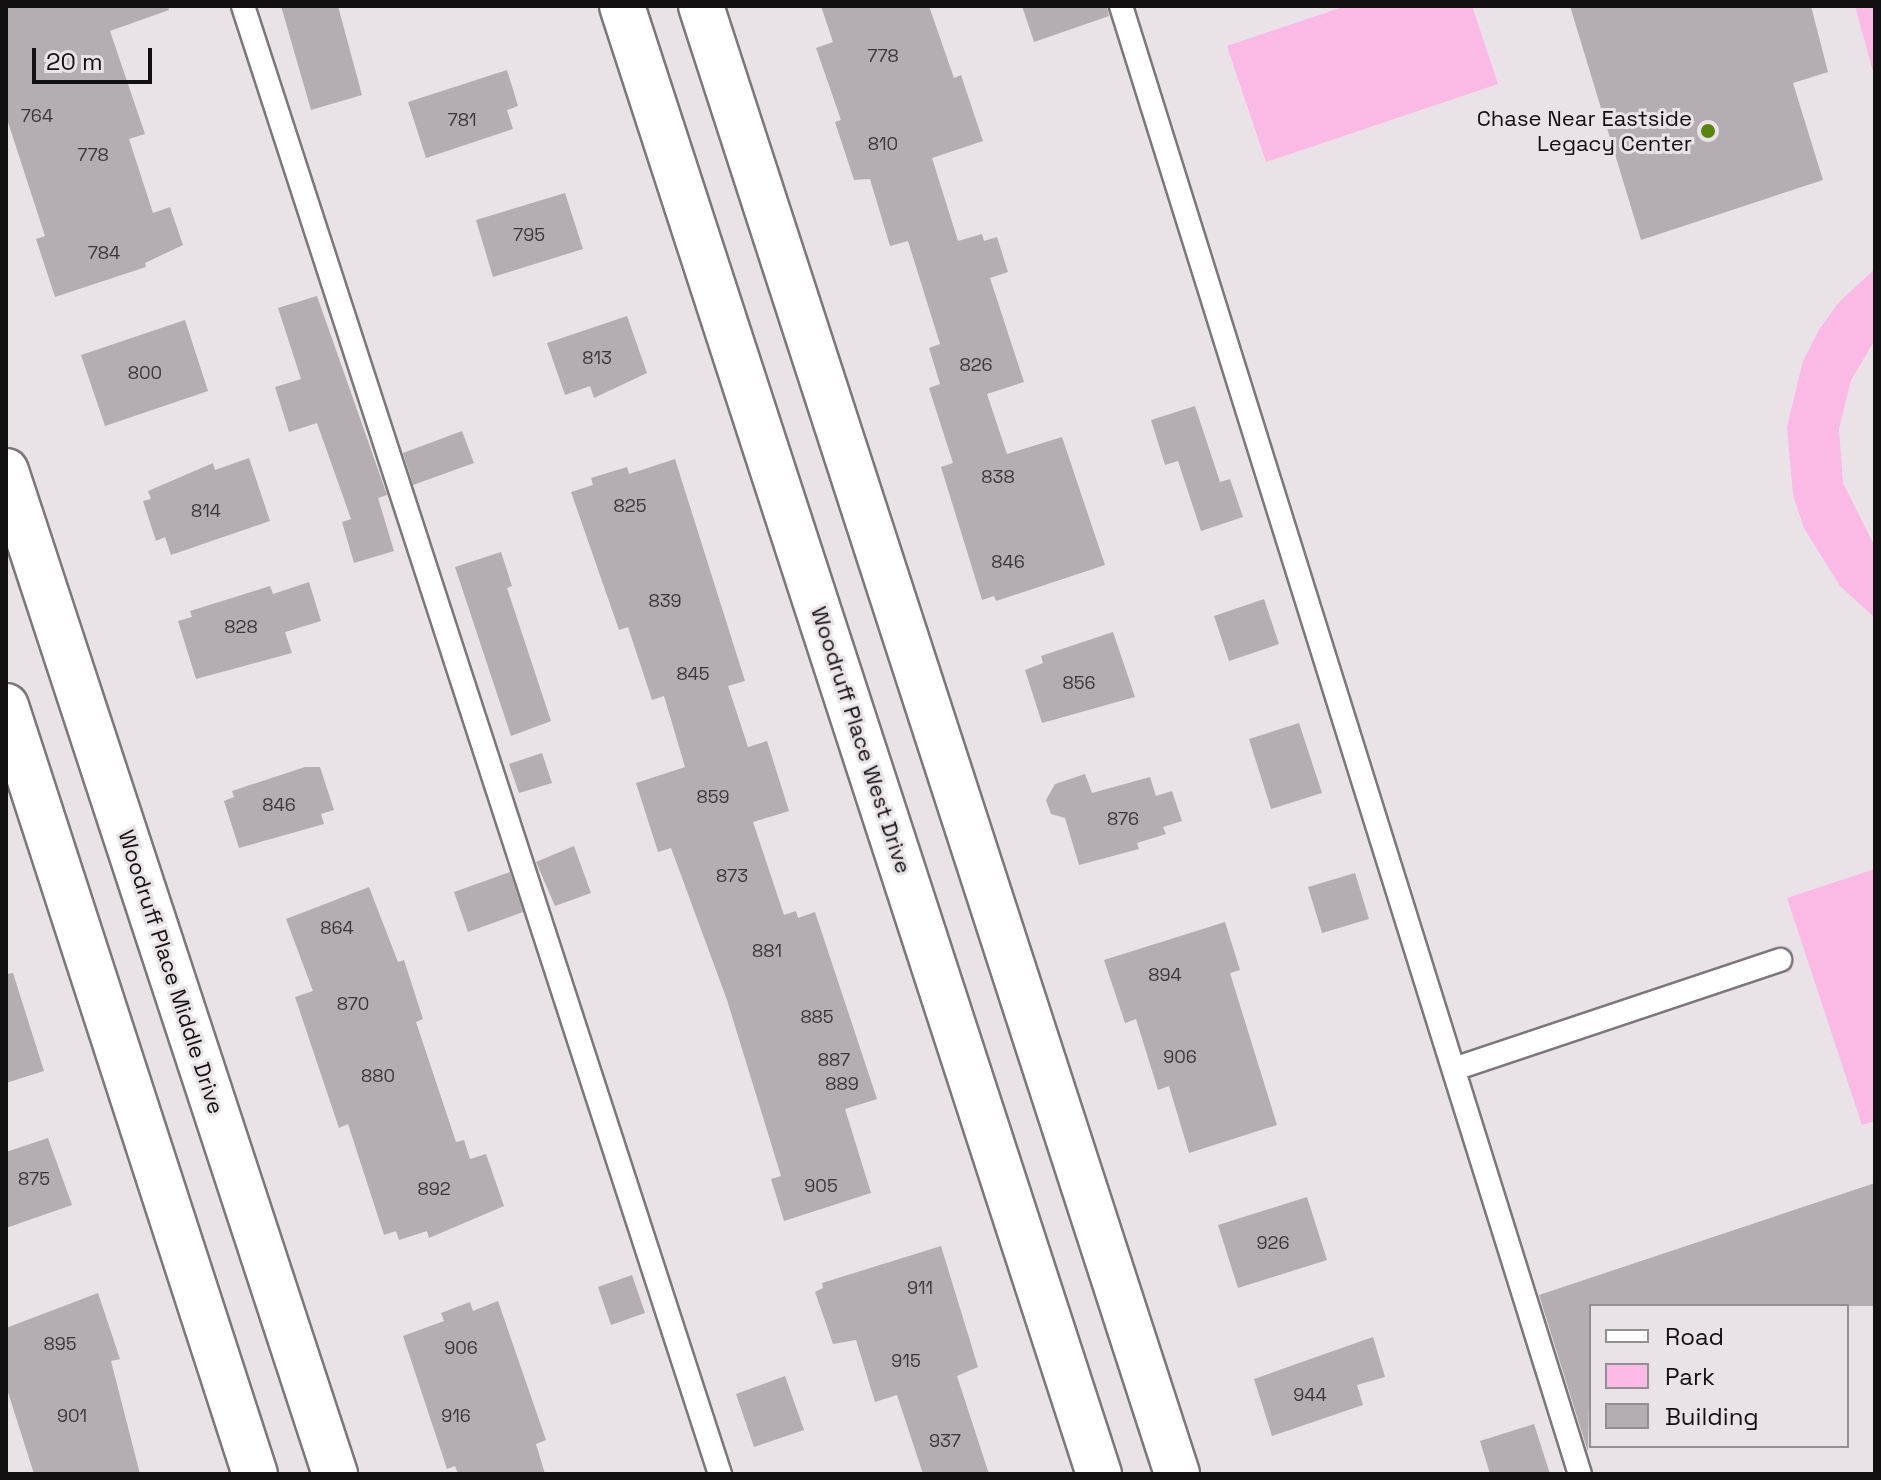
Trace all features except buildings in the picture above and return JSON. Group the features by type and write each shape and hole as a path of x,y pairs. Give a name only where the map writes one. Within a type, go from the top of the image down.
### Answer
{"street":[{"name":"Woodruff Place West Drive","path":"622,6 1099,1474"},
{"path":"701,6 1177,1474"},
{"name":"Woodruff Place Middle Drive","path":"6,471 335,1474"},
{"path":"6,706 255,1474"}],"lane":[{"path":"243,6 720,1474"},
{"path":"1121,6 1580,1474"},
{"path":"1454,1069 1780,960"}],"green space":[{"path":"1346,6 1472,6 1498,84 1266,162 1227,46"},
{"path":"1855,6 1875,6 1875,79"},
{"path":"1875,269 1875,340 1851,380 1839,429 1843,483 1875,547 1875,618 1840,586 1804,528 1793,495 1787,427 1803,361 1819,330 1839,302"},
{"path":"1875,869 1875,1121 1862,1125 1787,898"}],"place":[{"name":"Chase Near Eastside Legacy Center","path":"1708,131"}]}
